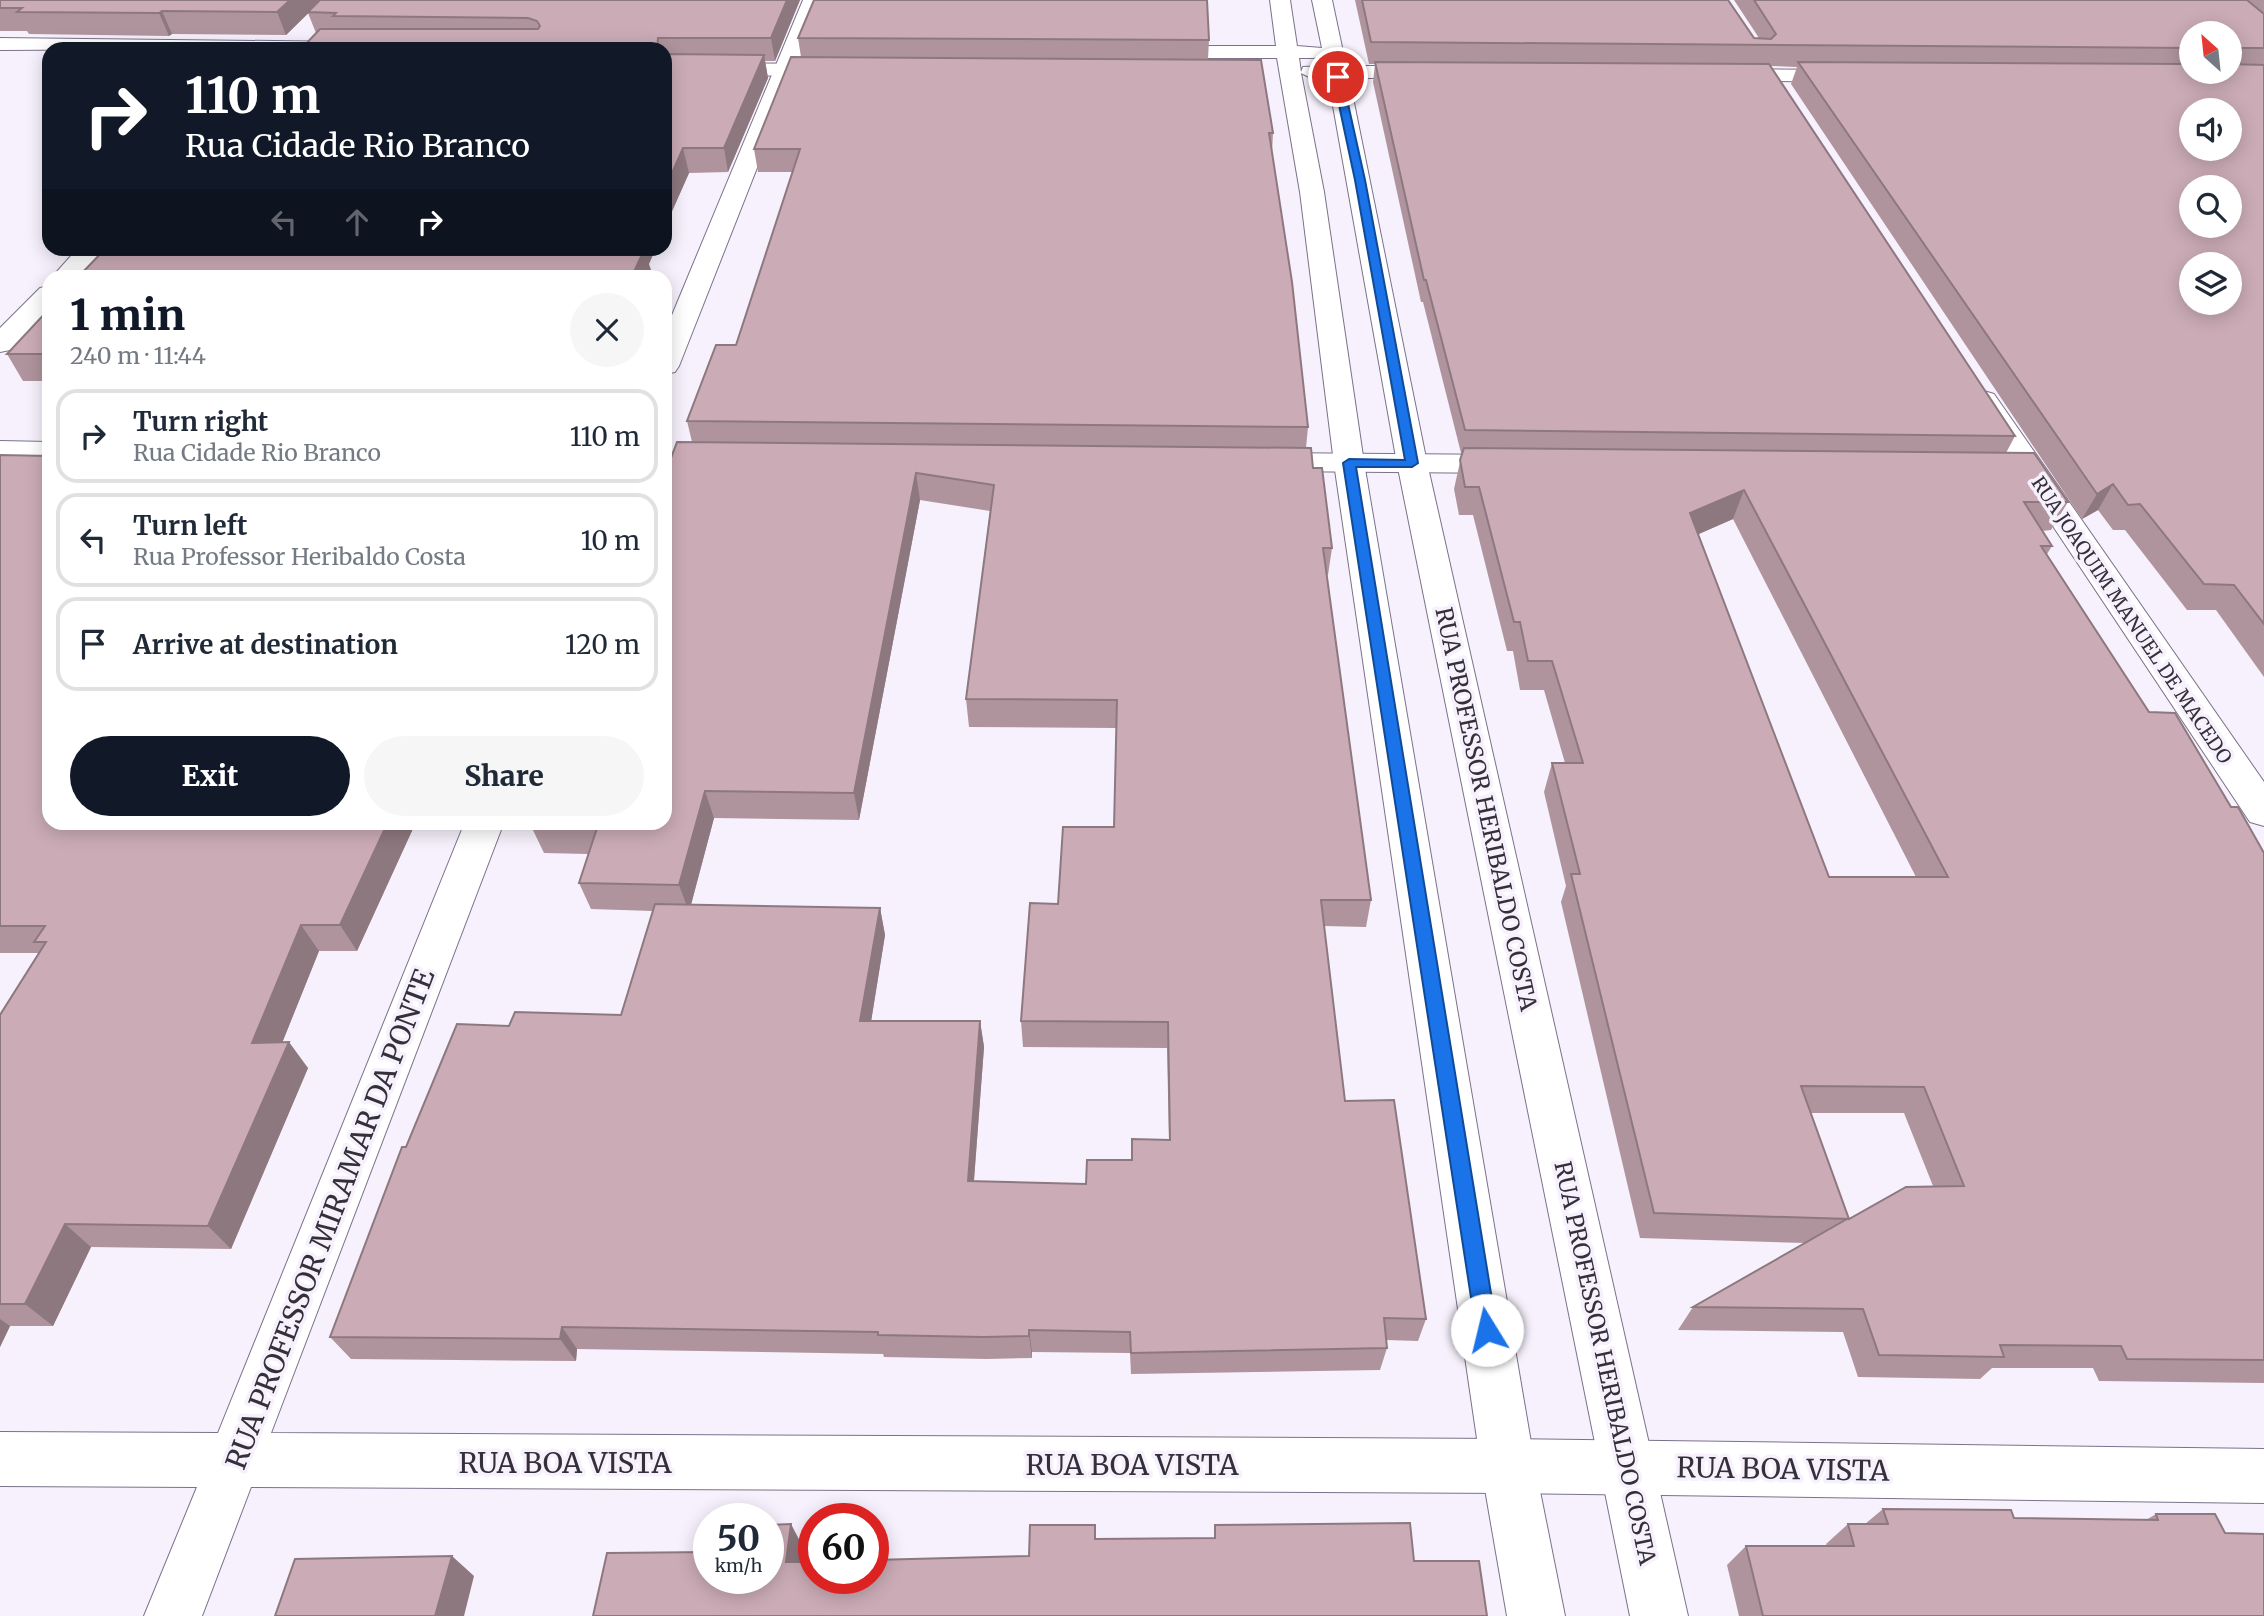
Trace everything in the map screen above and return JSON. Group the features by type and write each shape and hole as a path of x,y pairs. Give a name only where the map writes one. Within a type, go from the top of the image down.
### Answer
{"main road":[{"path":"672,349 813,0"},
{"path":"1280,0 1312,192 1349,463 1508,1466 1536,1616"},
{"name":"RUA PROFESSOR HERIBALDO COSTA","path":"1322,0 1360,180 1412,463 1659,1616"},
{"path":"294,42 312,25"},
{"path":"0,44 42,53"},
{"path":"672,50 788,60"},
{"path":"0,61 42,56"},
{"path":"672,68 788,60 851,60"},
{"path":"1142,61 1442,63"},
{"path":"1704,75 1779,87 1867,76"},
{"path":"72,270 85,256"},
{"path":"0,344 42,301"},
{"name":"RUA JOAQUIM MANUEL DE MACEDO","path":"1969,377 2016,470 2264,812"},
{"path":"0,450 42,451"},
{"path":"1238,462 1536,465"},
{"name":"RUA PROFESSOR MIRAMAR DA PONTE","path":"173,1616 482,830"},
{"name":"RUA BOA VISTA","path":"0,1459 1508,1466 2264,1476"}],"building":[{"path":"0,0 290,0 277,12 159,13 17,12 22,8 0,8"},
{"path":"320,0 787,0 771,38 658,38 658,42 308,42 320,29 538,29 540,26 537,21 528,18 333,16 336,13 308,12"},
{"path":"814,0 1207,0 1209,40 798,38"},
{"path":"1362,0 1728,0 1754,38 1771,39 1776,34 1754,0 2247,0 2264,14 2264,48 2242,48 2242,21 2179,21 2179,48 1371,42"},
{"path":"672,54 764,55 724,148 683,148 672,173"},
{"path":"791,57 1261,60 1273,133 1269,133 1292,282 1308,427 687,421 716,345 736,345 800,149 754,149"},
{"path":"1375,62 1769,64 2015,436 1465,430 1424,280"},
{"path":"1798,62 2179,64 2179,84 2242,84 2242,64 2264,65 2264,624 2234,585 2204,584 2140,504 2128,505 2113,484 2097,494"},
{"path":"98,256 641,256 635,270 85,270"},
{"path":"42,316 42,354 7,354"},
{"path":"677,442 1311,448 1313,468 1322,468 1332,548 1323,548 1371,900 1321,900 1345,1101 1394,1100 1426,1319 1384,1318 1387,1348 1131,1353 1130,1332 1029,1330 1029,1336 983,1337 878,1335 878,1332 562,1327 560,1339 330,1337 402,1147 406,1147 457,1024 509,1026 515,1012 621,1015 655,904 880,908 860,1021 980,1021 968,1181 1086,1184 1087,1160 1132,1160 1132,1139 1170,1140 1168,1022 1021,1021 1030,903 1058,904 1063,827 1114,827 1117,700 966,699 994,485 916,473 854,793 705,791 679,885 579,883 596,830 672,830 672,455"},
{"path":"1464,448 2034,453 2068,502 2024,502 2052,546 2041,546 2149,712 2175,713 2231,807 2238,807 2264,853 2264,1360 2127,1359 2121,1346 2000,1345 2004,1357 1879,1355 1863,1309 1693,1307 1847,1219 1654,1213 1571,874 1580,874 1552,763 1583,763 1552,661 1528,661 1520,622 1514,622 1479,487 1465,487 1460,460","holes":["1744,490 1948,877 1829,877 1690,513","1801,1086 1924,1087 1964,1186 1906,1187 1849,1219"]},
{"path":"0,455 42,456 42,830 384,830 340,925 301,925 252,1043 289,1042 208,1226 65,1224 25,1304 0,1304 0,1015 46,942 34,942 45,926 0,926"},
{"path":"1883,1509 2011,1510 2014,1518 2158,1520 2156,1514 2215,1514 2225,1533 2264,1534 2264,1616 1763,1616 1746,1546 1854,1546 1848,1524 1888,1524"},
{"path":"1410,1523 1414,1561 1479,1561 1487,1616 593,1616 607,1553 693,1552 693,1594 784,1594 784,1524 791,1524 786,1562 798,1562 798,1594 889,1594 889,1560 1029,1556 1030,1525 1095,1525 1095,1539 1215,1538 1215,1525"},
{"path":"452,1556 435,1616 275,1616 295,1559"}],"route":[{"path":"1338,77 1360,180 1412,463 1349,463 1487,1330"}]}
